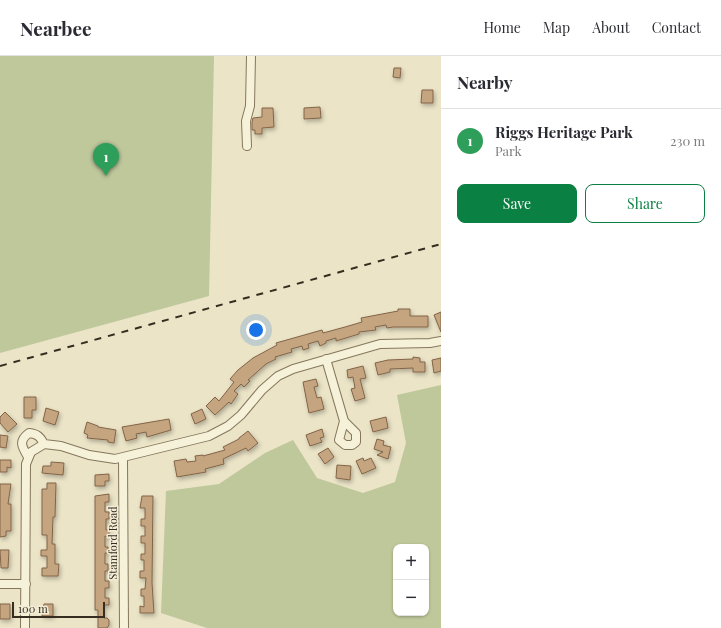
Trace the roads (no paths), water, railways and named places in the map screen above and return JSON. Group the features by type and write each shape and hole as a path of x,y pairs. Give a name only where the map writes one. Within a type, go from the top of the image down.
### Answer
{"street":[{"path":"247,146 246,121 250,106 251,56"},
{"path":"25,628 26,464 28,456 36,447 44,444 61,446 106,459 123,459 209,436 228,426 241,415 262,390 278,376 326,359 380,344 430,343 441,341"},
{"path":"326,359 344,421"},
{"path":"28,456 22,448 21,441 28,433 36,434 41,437 44,444"},
{"name":"Stamford Road","path":"123,459 124,628"},
{"path":"0,584 26,584"}],"railway":[{"path":"0,366 441,244"}],"place":[{"name":"Riggs Heritage Park","path":"106,176"}]}
